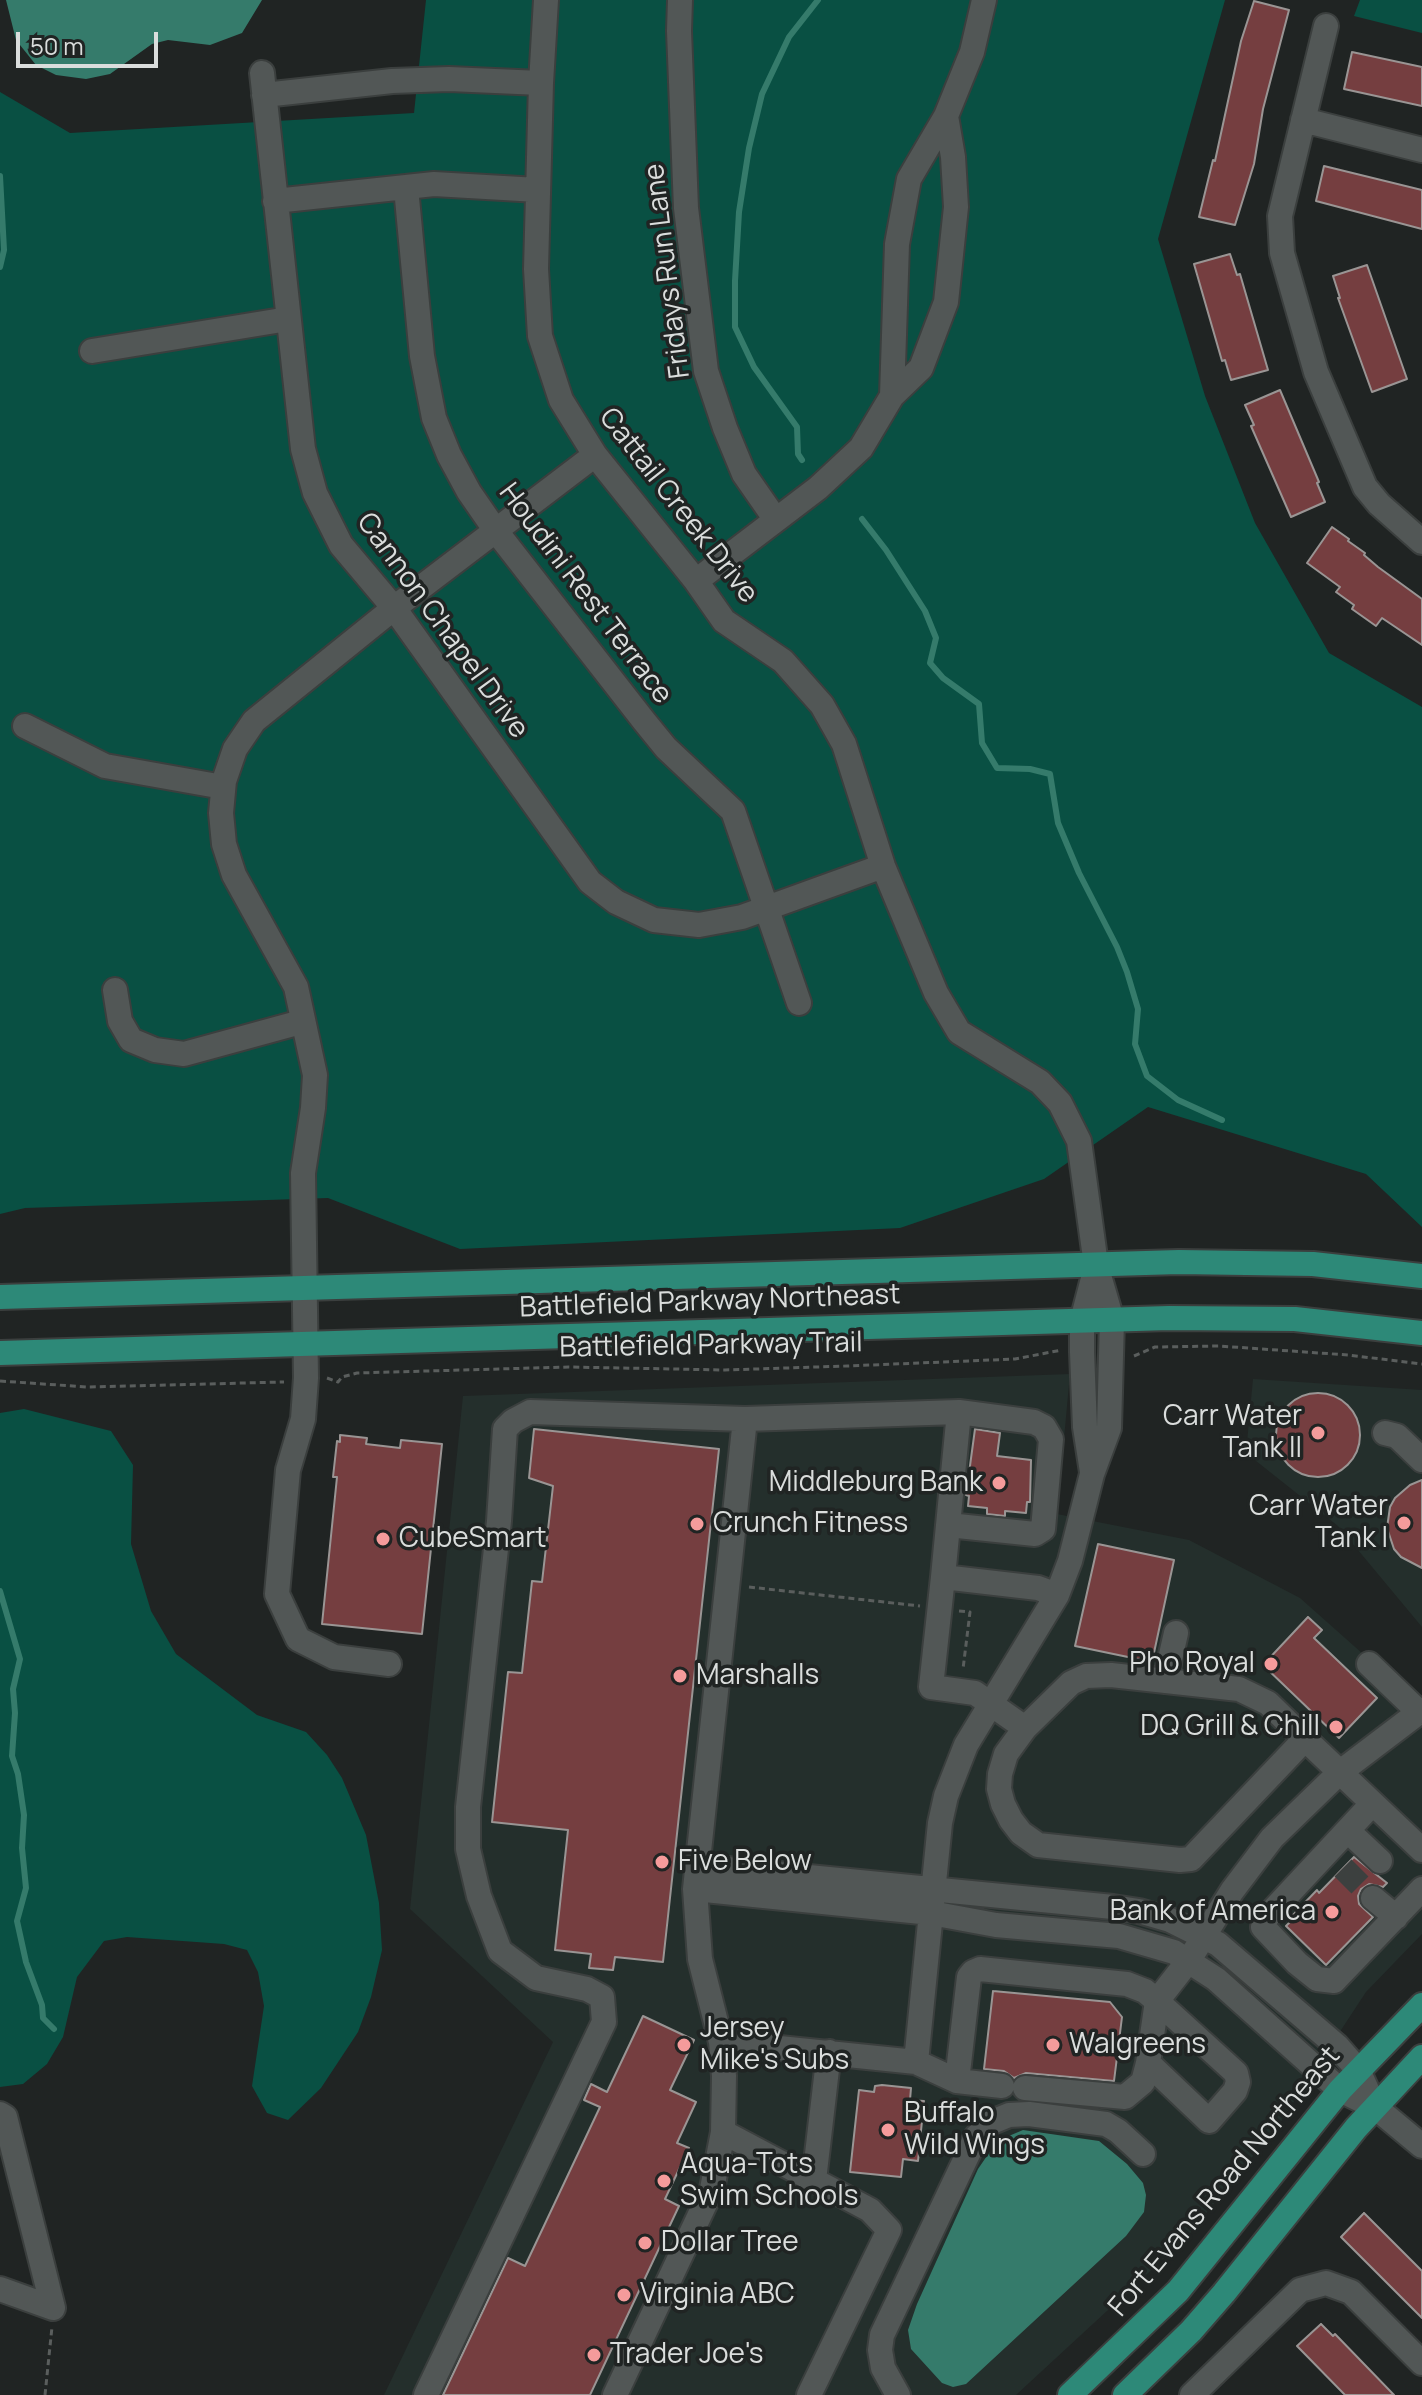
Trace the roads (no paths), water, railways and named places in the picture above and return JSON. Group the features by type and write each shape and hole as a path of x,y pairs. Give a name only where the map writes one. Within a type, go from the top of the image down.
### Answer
{"main road":[{"name":"Battlefield Parkway Northeast","path":"0,1297 1254,1261 1422,1276"},
{"name":"Battlefield Parkway Northeast","path":"0,1353 1112,1320 1295,1319 1422,1333"},
{"name":"Fort Evans Road Northeast","path":"1070,2395 1178,2291 1340,2090 1422,2005"},
{"path":"1125,2395 1191,2331 1375,2107 1422,2057"}],"street":[{"name":"Cattail Creek Drive","path":"546,0 536,269 540,336 561,400 595,455 696,581 724,621 783,661 822,705 844,744 883,866 936,993 959,1032 1040,1082 1060,1103 1079,1141 1096,1265"},
{"name":"Fridays Run Lane","path":"680,0 686,208 706,371 744,474 776,520"},
{"path":"892,396 897,244 909,179 946,116 972,52 984,0"},
{"path":"1326,26 1280,216 1279,235 1316,372 1365,487 1379,504 1422,542"},
{"name":"Cannon Chapel Drive","path":"541,83 449,79 263,84 303,449 315,493 341,545 394,608 590,882 616,902 654,920 699,925 742,917 883,866"},
{"path":"696,581 818,488 861,448 892,396 921,368 946,302 956,207 953,157 946,116"},
{"path":"1303,120 1422,150"},
{"path":"275,201 434,184 538,190"},
{"name":"Houdini Rest Terrace","path":"406,188 422,356 434,418 449,455 469,492 496,531 666,748 733,811 799,1003"},
{"path":"92,351 288,319"},
{"path":"389,1664 334,1657 298,1639 277,1594 288,1470 303,1419 306,1378 303,1344 303,1173 315,1075 301,1022 296,987 234,875 224,844 223,787 235,749 254,721 394,608 595,455"},
{"path":"25,726 105,766 223,787"},
{"path":"115,990 120,1021 131,1040 155,1050 184,1054 301,1022"},
{"path":"916,2062 940,1823 946,1796 966,1745 1057,1595 1074,1547 1092,1474 1109,1428 1112,1320 1096,1265"},
{"path":"1092,1474 1085,1427 1082,1321 1096,1265"},
{"path":"426,2395 604,2022 602,1997 587,1989 536,1978 500,1951 479,1896 468,1849 468,1807 499,1521 505,1429 530,1412 745,1419 959,1412 1034,1422 1044,1427 1051,1439 1043,1529 1035,1534 948,1525"},
{"path":"959,1412 931,1687 975,1693 1025,1728"},
{"path":"615,2395 712,2189 723,2132 721,2042 700,1959 696,1877 745,1419"},
{"path":"1385,1433 1397,1436 1422,1460"},
{"path":"943,1577 1038,1588 1057,1595"},
{"path":"1165,1681 1176,1633"},
{"path":"721,2042 916,2062 957,2081 1125,2097 1143,2082 1157,2001 1189,1960 1232,1891 1272,1838 1339,1773 1420,1711 1369,1664"},
{"path":"1305,1739 1191,1859 1038,1845 1021,1833 1003,1804 1000,1774 1006,1754 1025,1728 1071,1683 1086,1676 1111,1675 1239,1689 1268,1703 1422,1850"},
{"path":"1372,1804 1348,1831 1335,1861 1265,1919 1263,1927 1317,1979 1334,1981 1422,1889"},
{"path":"1348,1831 1380,1861"},
{"path":"696,1877 932,1901 1139,1911 1170,1920 1204,1936 1232,1956 1337,2046 1358,2070 1375,2107"},
{"path":"1373,1898 1396,1917"},
{"path":"932,1901 996,1925 1119,1936 1174,1952 1216,1979 1340,2090 1375,2107 1422,2146"},
{"path":"957,2081 969,1977 980,1969 1127,1984 1145,1991 1236,2073 1238,2082 1235,2091 1209,2121 1148,2063"},
{"path":"814,2180 829,2052"},
{"path":"0,2114 5,2117 53,2308 0,2289"},
{"path":"898,2395 883,2368 880,2350 882,2335 976,2137 992,2122 1009,2115 1029,2114 1106,2124 1143,2154"},
{"path":"723,2132 870,2210 889,2230 809,2395"},
{"path":"1192,2395 1300,2290 1326,2283 1351,2292 1422,2363"}],"waterway":[{"path":"802,460 798,454 797,427 754,367 735,327 735,281 739,212 749,148 762,94 789,37 818,0"},
{"path":"0,176 4,250 0,267"},
{"path":"862,519 925,611 936,638 930,663 943,678 979,704 982,743 997,768 1030,769 1050,774 1058,823 1127,972 1138,1009 1135,1044 1147,1076 1178,1100 1222,1120"},
{"path":"0,1591 20,1659 13,1689 12,1756 24,1815 22,1848 26,1888 17,1921 43,2018 54,2029"}],"tunnel":[{"path":"1343,1868 1373,1898"}],"place":[{"name":"Carr Water Tank II","path":"1318,1433"},
{"name":"Middleburg Bank","path":"999,1483"},
{"name":"Carr Water Tank I","path":"1404,1523"},
{"name":"Crunch Fitness","path":"697,1524"},
{"name":"CubeSmart","path":"383,1539"},
{"name":"Pho Royal","path":"1271,1664"},
{"name":"Marshalls","path":"680,1676"},
{"name":"DQ Grill & Chill","path":"1336,1727"},
{"name":"Five Below","path":"662,1862"},
{"name":"Bank of America","path":"1332,1912"},
{"name":"Jersey Mike's Subs","path":"684,2045"},
{"name":"Walgreens","path":"1053,2045"},
{"name":"Buffalo Wild Wings","path":"888,2130"},
{"name":"Aqua-Tots Swim Schools","path":"664,2181"},
{"name":"Dollar Tree","path":"645,2243"},
{"name":"Virginia ABC","path":"624,2295"},
{"name":"Trader Joe's","path":"594,2355"}]}
